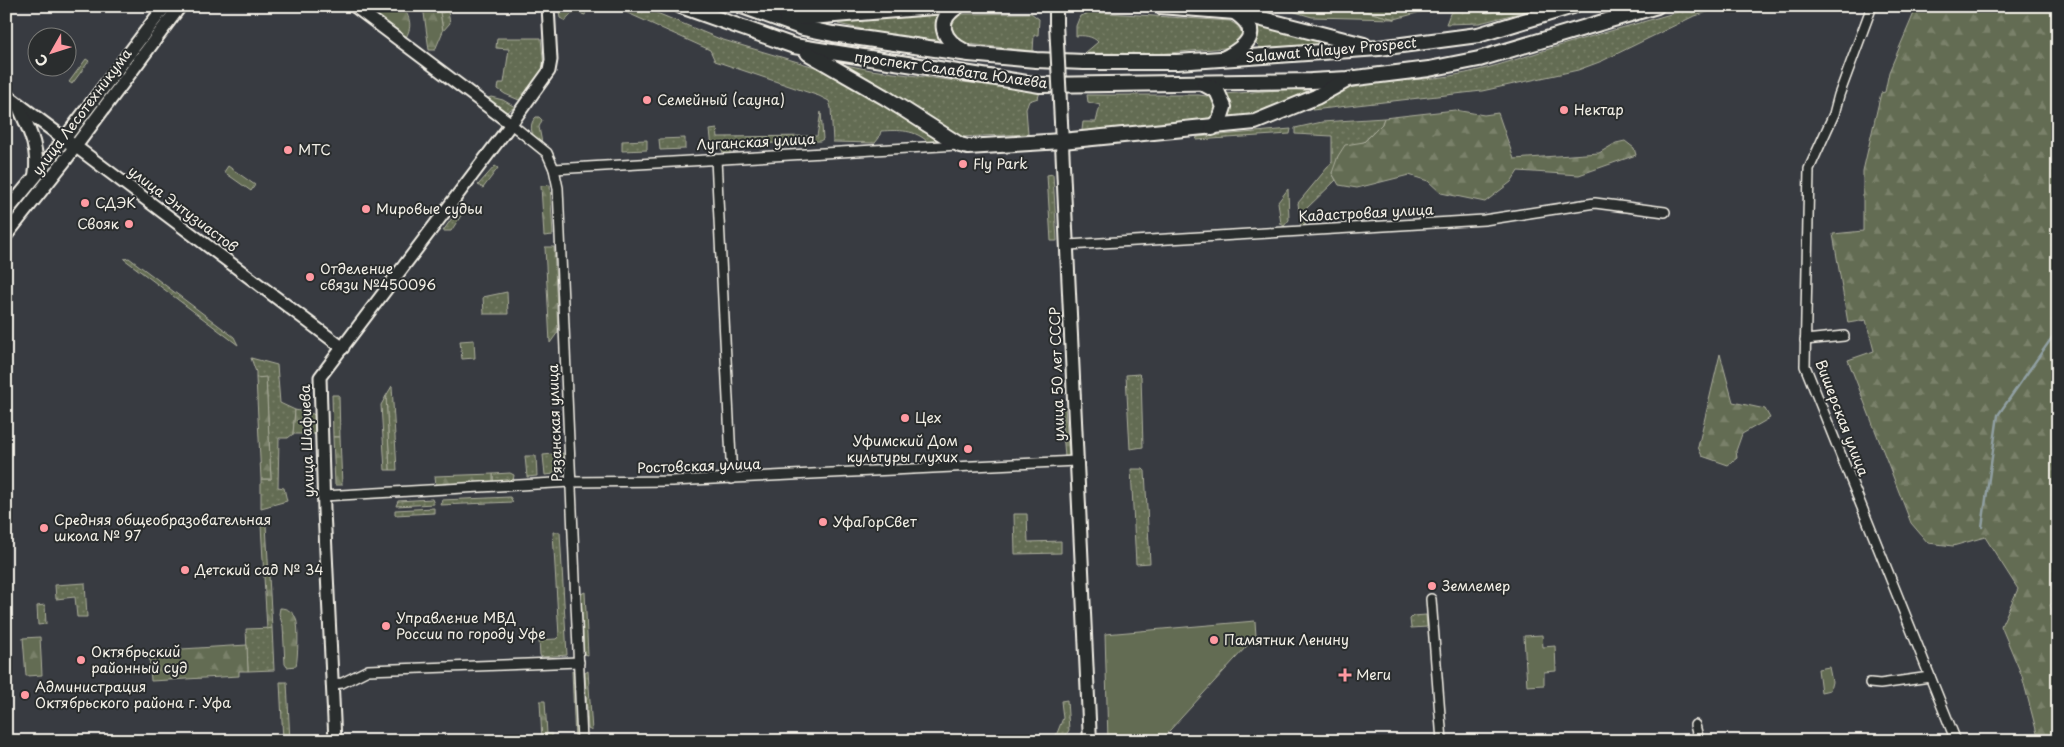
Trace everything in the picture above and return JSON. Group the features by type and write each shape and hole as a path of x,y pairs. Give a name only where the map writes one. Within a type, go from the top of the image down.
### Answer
{"main road":[{"name":"улица Лесотехникума","path":"6,235 164,6"},
{"name":"улица Лесотехникума","path":"6,212 35,176 70,143 180,6"},
{"name":"проспект Салавата Юлаева","path":"681,6 794,46 1040,85 1204,84 1348,79"},
{"name":"проспект Салавата Юлаева","path":"742,6 803,28 969,54 1084,62 1222,60"},
{"path":"778,19 812,18 945,6"},
{"path":"958,6 945,19 945,32 951,43 969,54"},
{"name":"улица 50 лет СССР","path":"1056,6 1090,741"},
{"path":"1160,6 1235,12 1379,48"},
{"name":"Salawat Yulayev Prospect","path":"1222,60 1379,48 1478,35 1573,6"},
{"name":"Salawat Yulayev Prospect","path":"1348,79 1429,69 1479,59 1657,6"},
{"path":"1222,60 1245,46 1250,37 1247,24 1235,12"},
{"path":"794,46 838,69 960,145 968,147 1062,142 1212,128 1254,122 1316,97 1348,79"},
{"path":"1204,84 1216,91 1224,107 1220,119 1212,128"},
{"name":"улица Энтузиастов","path":"6,95 70,143"},
{"path":"17,103 36,150 38,163 35,176"}],"street":[{"path":"354,6 511,124"},
{"name":"улица Шафиева","path":"335,741 320,377 549,71 551,60 548,6"},
{"name":"Вишерская улица","path":"1872,6 1834,114 1809,169 1804,366 1956,741"},
{"name":"Рязанская улица","path":"511,124 547,153 554,169 558,188 582,741"},
{"name":"улица Энтузиастов","path":"70,143 342,348"},
{"name":"Луганская улица","path":"554,169 960,145"},
{"path":"716,159 732,479"},
{"name":"Кадастровая улица","path":"1068,245 1484,220 1595,203 1665,212"},
{"path":"1806,340 1844,336"},
{"name":"Ростовская улица","path":"324,496 571,482 732,479 1076,461"},
{"path":"1431,599 1442,741"},
{"path":"332,684 342,683 368,670 579,662"},
{"path":"1870,683 1880,684 1930,676"},
{"path":"1696,725 1699,741"}],"green space":[{"path":"361,6 403,6 410,22 405,39"},
{"path":"423,6 439,6 443,31 435,50 429,50"},
{"path":"439,6 447,6 450,23 443,31"},
{"path":"492,6 537,6 537,8 535,11"},
{"path":"558,6 574,6 586,12 585,15 571,14 566,21 560,18"},
{"path":"612,6 640,6 720,39 825,70 837,75 946,143 929,143 918,135 894,130 881,131 875,143 833,142 829,101 715,61 710,50"},
{"path":"1275,6 1344,6 1395,19 1312,17"},
{"path":"1344,6 1442,6 1395,19"},
{"path":"1453,6 1473,6 1475,10 1488,13 1511,6 1546,6 1480,23 1446,24"},
{"path":"1699,6 1726,6 1692,17 1602,61 1578,70 1482,91 1312,110 1311,105 1323,97 1356,86 1450,76 1482,69"},
{"path":"1917,6 2058,6 2058,599 2050,605 2058,630 2058,741 2039,741 2022,676 2001,626 2018,589 1985,537 1953,546 1928,543 1911,523 1848,360 1874,351 1866,320 1848,323 1833,234 1863,231 1863,171 1881,93 1885,92 1889,72"},
{"path":"1093,12 1230,21 1238,26 1244,37 1235,47 1158,54 1085,53 1098,42 1088,36 1076,36 1076,26 1080,16"},
{"path":"1031,13 1039,19 1038,35 1034,35 1033,51 959,43 949,31 951,21 961,14"},
{"path":"933,14 940,16 941,37 938,40 899,37 838,24 839,22"},
{"path":"1257,24 1317,41 1317,45 1260,48 1256,44 1257,32 1254,27"},
{"path":"497,38 541,38 544,68 519,100 498,89 499,83 504,83 509,49 496,48"},
{"path":"86,59 89,61 78,76 78,70"},
{"path":"836,63 871,70 1040,92 1038,98 1029,101 1026,109 1028,134 960,137"},
{"path":"72,78 76,78 72,84 69,82"},
{"path":"1293,89 1308,91 1258,114 1226,119 1224,94"},
{"path":"1087,95 1199,95 1214,97 1219,106 1216,120 1085,133 1082,130 1083,122 1096,122 1100,105 1088,102"},
{"path":"491,97 503,100 515,107 505,113 483,100"},
{"path":"1455,110 1484,115 1498,113 1514,159 1599,153 1616,143 1625,141 1634,148 1636,155 1579,175 1518,171 1511,182 1485,202 1441,193 1428,181 1409,175 1357,188 1339,185 1332,173 1338,156 1345,145 1364,142 1382,124 1384,118"},
{"path":"821,112 823,139 820,141 735,145 729,154 723,153 721,147 712,148 710,130 717,129 718,137 817,136"},
{"path":"536,117 542,120 539,127 542,143 535,140 532,131 532,122"},
{"path":"1384,118 1382,124 1332,173 1336,180 1306,209 1305,225 1301,226 1298,203 1332,162 1332,136 1295,134 1295,128 1322,122"},
{"path":"1291,129 1290,134 1196,140 1197,137"},
{"path":"685,138 685,149 660,150 659,139"},
{"path":"647,140 647,150 622,151 622,141"},
{"path":"228,166 255,185 251,191 224,172"},
{"path":"495,166 498,168 483,188 478,185"},
{"path":"1053,174 1057,241 1051,241 1047,175"},
{"path":"550,185 553,235 544,236 541,186"},
{"path":"1288,189 1289,220 1284,226 1281,224 1278,202"},
{"path":"457,211 462,214 451,231 443,231"},
{"path":"545,247 554,247 558,332 550,343"},
{"path":"129,258 234,337 238,345 124,259"},
{"path":"507,292 508,314 484,314 483,297"},
{"path":"474,340 475,358 462,359 460,341"},
{"path":"1720,354 1733,402 1765,409 1770,418 1742,434 1736,451 1737,458 1728,465 1702,456 1698,447"},
{"path":"251,358 277,365 280,403 295,410 293,434 288,438 279,438 278,487 284,488 287,501 261,508 261,479 271,479 266,378 256,378"},
{"path":"1139,374 1141,376 1143,447 1130,449 1126,375"},
{"path":"266,377 271,479 261,479 256,378"},
{"path":"392,386 397,470 390,470 386,396"},
{"path":"332,395 339,395 340,437 333,437"},
{"path":"386,396 390,470 385,470 381,405"},
{"path":"1065,407 1069,456 1065,457 1061,408"},
{"path":"295,410 313,414 316,417 317,434 293,434"},
{"path":"333,437 340,437 342,485 335,485"},
{"path":"563,453 564,467 555,468 555,474 545,475 543,455"},
{"path":"525,456 536,456 537,476 527,477"},
{"path":"1131,469 1143,469 1145,471 1150,563 1136,564"},
{"path":"510,473 514,475 513,481 493,484 493,474"},
{"path":"493,474 493,484 436,486 435,476"},
{"path":"510,497 513,502 440,505 442,500"},
{"path":"432,499 434,504 396,506 398,501"},
{"path":"434,508 434,513 395,515 395,510"},
{"path":"1014,514 1027,514 1028,542 1061,541 1061,553 1015,554"},
{"path":"261,525 266,525 272,628 267,629"},
{"path":"553,532 560,532 567,655 541,657 539,640 556,639 559,636"},
{"path":"85,583 87,617 77,617 75,597 56,599 55,585"},
{"path":"585,592 588,655 584,654 581,594"},
{"path":"45,605 46,624 38,625 37,606"},
{"path":"280,608 290,611 296,618 298,642 296,666 287,667 285,664 283,626 279,614"},
{"path":"1426,615 1427,627 1411,628 1410,619 1413,616"},
{"path":"1255,621 1256,636 1160,741 1108,741 1105,634"},
{"path":"272,628 274,670 248,671 246,629"},
{"path":"1542,635 1543,647 1555,646 1556,671 1544,672 1544,685 1527,686 1524,636"},
{"path":"40,637 42,675 26,676 23,638"},
{"path":"247,645 248,671 239,671 239,676 151,681 149,651"},
{"path":"1829,667 1832,682 1830,690 1821,692 1818,669"},
{"path":"572,671 574,672 579,741 575,741"},
{"path":"588,671 592,731 588,729 585,673"},
{"path":"280,682 287,682 290,741 283,741"},
{"path":"1067,700 1069,730 1063,741 1054,741 1063,718 1061,701"},
{"path":"540,701 545,701 547,734 552,734 552,741 542,741"}],"waterway":[{"path":"1982,527 1998,415 2058,329"}],"place":[{"name":"Семейный (сауна)","path":"647,100"},
{"name":"Нектар","path":"1564,110"},
{"name":"МТС","path":"288,150"},
{"name":"Fly Park","path":"963,164"},
{"name":"СДЭК","path":"85,203"},
{"name":"Мировые судьи","path":"366,209"},
{"name":"Свояк","path":"129,224"},
{"name":"Отделение связи №450096","path":"310,277"},
{"name":"Цех","path":"905,418"},
{"name":"Уфимский Дом культуры глухих","path":"968,449"},
{"name":"УфаГорСвет","path":"823,522"},
{"name":"Средняя общеобразовательная школа № 97","path":"44,528"},
{"name":"Детский сад № 34","path":"185,570"},
{"name":"Землемер","path":"1432,586"},
{"name":"Управление МВД России по городу Уфе","path":"386,626"},
{"name":"Памятник Ленину","path":"1214,640"},
{"name":"Октябрьский районный суд","path":"81,660"},
{"name":"Меги","path":"1345,675"},
{"name":"Администрация Октябрьского района г. Уфа","path":"25,695"}]}
